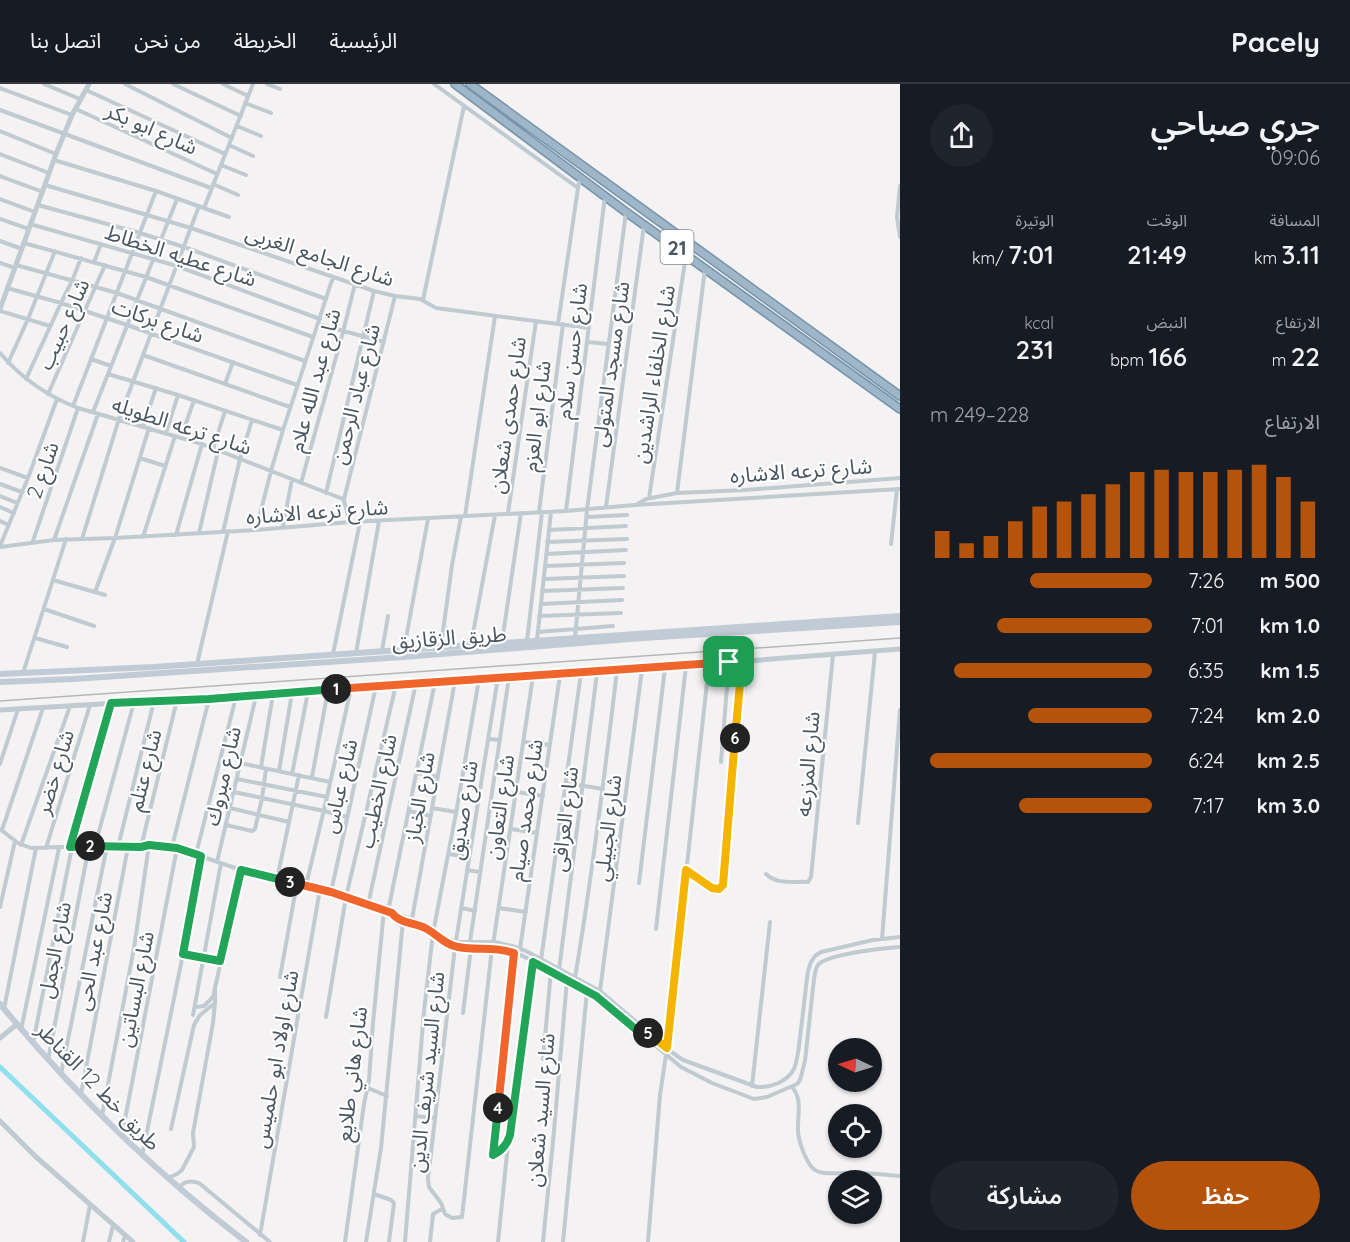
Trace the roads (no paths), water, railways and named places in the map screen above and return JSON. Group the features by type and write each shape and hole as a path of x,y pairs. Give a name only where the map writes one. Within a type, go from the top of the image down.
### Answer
{"highway":[{"name":"21","path":"454,84 626,212 900,409"},
{"name":"21","path":"470,84 900,396"}],"main road":[{"name":"طريق الزقازيق","path":"2,683 524,643 651,638 867,621 900,616"},
{"name":"طريق الزقازيق","path":"0,674 234,664 333,654 502,642 524,643 537,640 867,621 900,622"},
{"path":"45,672 45,680"},
{"name":"طريق خط 12 القناطر","path":"2,1006 61,1075 142,1156 246,1242"}],"street":[{"path":"44,84 81,100"},
{"path":"125,84 232,138"},
{"path":"173,84 240,116"},
{"path":"224,84 248,96"},
{"path":"82,539 119,419 191,228 212,186 253,84"},
{"path":"267,84 280,89"},
{"path":"434,84 578,188"},
{"path":"50,326 0,308 4,291 64,134 88,87 178,134 225,154"},
{"name":"شارع ابو بكر","path":"0,88 74,112 217,174"},
{"path":"245,103 271,113"},
{"path":"423,300 464,106"},
{"path":"0,110 238,195"},
{"path":"237,126 261,136"},
{"path":"0,131 55,157 229,217"},
{"path":"229,145 253,156"},
{"path":"0,154 49,173"},
{"path":"221,165 246,174"},
{"path":"0,176 43,192"},
{"name":"شارع ابو العزم","path":"524,643 560,324 580,177"},
{"name":"شارع الجامع الغربى","path":"45,185 191,228 374,291 423,300 436,308 590,327"},
{"path":"900,186 897,217 900,237"},
{"path":"72,406 156,191"},
{"name":"شارع حسن سلام","path":"566,511 605,195"},
{"path":"0,199 35,212"},
{"path":"93,412 177,199"},
{"path":"38,204 140,233 326,299"},
{"path":"575,638 587,510 626,212"},
{"name":"شارع عطيه الخطاط","path":"0,219 177,266 343,332 384,342"},
{"name":"شارع مسجد المتولى","path":"606,507 644,224"},
{"path":"0,241 55,251 146,277 313,337"},
{"path":"94,262 100,244"},
{"path":"8,363 55,251"},
{"name":"شارع الخلفاء الراشدين","path":"650,498 687,254"},
{"path":"26,380 81,258"},
{"path":"0,262 117,293 305,361"},
{"name":"شارع حبيب","path":"48,394 105,265"},
{"path":"677,493 705,268"},
{"path":"256,530 290,407 333,277"},
{"name":"شارع عبد الله علام","path":"301,483 355,284"},
{"name":"شارع بركات","path":"4,291 61,303 108,318 297,385"},
{"path":"326,493 374,291"},
{"name":"شارع عباد الرحمن","path":"344,499 395,296"},
{"path":"441,646 450,574 463,517 495,316"},
{"name":"شارع حمدى شعلان","path":"508,513 536,321"},
{"path":"588,342 608,344"},
{"name":"شارع ترعه الطويله","path":"0,353 26,380 72,406 202,444 344,499"},
{"path":"143,356 290,407"},
{"path":"91,359 111,366"},
{"path":"225,384 233,362"},
{"path":"108,374 283,430"},
{"path":"143,427 156,388"},
{"path":"166,433 178,395"},
{"path":"0,547 57,399"},
{"path":"181,438 194,400"},
{"name":"شارع 2","path":"33,542 78,408"},
{"path":"213,449 225,411"},
{"path":"54,540 98,414"},
{"path":"197,664 240,459 252,420"},
{"path":"95,592 115,538 149,429"},
{"path":"143,537 175,436"},
{"path":"176,535 202,444"},
{"path":"199,533 218,451"},
{"path":"140,458 165,466"},
{"path":"0,468 28,478"},
{"name":"شارع ترعه الاشاره","path":"635,505 650,498 677,493 900,478"},
{"path":"283,527 292,480"},
{"path":"0,484 22,492"},
{"path":"891,544 898,489"},
{"name":"شارع ترعه الاشاره","path":"0,547 66,539 143,537 350,522 587,510 898,489"},
{"path":"0,496 17,503"},
{"path":"344,499 350,522"},
{"path":"0,507 14,513"},
{"path":"537,640 551,512"},
{"path":"502,642 521,513"},
{"path":"471,644 495,514"},
{"path":"587,517 627,515"},
{"path":"404,650 428,519"},
{"path":"0,521 9,525"},
{"path":"356,653 379,521"},
{"path":"333,654 360,522"},
{"path":"549,530 626,526"},
{"path":"23,673 66,539"},
{"path":"548,542 627,539"},
{"path":"546,554 626,550"},
{"path":"545,566 624,563"},
{"path":"543,579 624,576"},
{"path":"53,580 105,595"},
{"path":"542,591 623,588"},
{"path":"541,604 622,600"},
{"path":"44,609 94,626"},
{"path":"539,616 621,613"},
{"path":"382,651 388,616"},
{"path":"537,632 613,626"},
{"path":"35,638 67,647"},
{"path":"0,710 256,696 900,650"},
{"path":"858,824 875,652"},
{"name":"شارع المزرعه","path":"766,874 771,879 780,882 808,882 811,875 833,655"},
{"path":"686,870 712,888 719,889 723,885 742,661"},
{"path":"722,762 729,662"},
{"path":"648,1242 660,1095 709,664"},
{"path":"656,929 686,665"},
{"path":"639,884 665,667"},
{"name":"شارع الجبيلي","path":"600,991 642,668"},
{"path":"575,978 590,886 617,670"},
{"name":"شارع العراقى","path":"559,970 598,672"},
{"path":"541,960 581,673"},
{"name":"شارع محمد صيام","path":"520,949 560,675"},
{"name":"شارع التعاون","path":"442,1209 449,1217 462,1217 493,946 533,676"},
{"name":"شارع صديق","path":"456,944 498,677"},
{"path":"470,942 510,677"},
{"path":"405,1242 433,931 479,679"},
{"name":"شارع الخباز","path":"412,919 455,681"},
{"name":"شارع هاني طلايع","path":"345,1242 368,1088 388,911 435,682"},
{"name":"شارع الخطيب","path":"368,905 416,683"},
{"path":"326,1017 346,897 396,685"},
{"name":"شارع عباس","path":"331,892 376,686"},
{"path":"306,885 351,688"},
{"path":"312,778 328,690"},
{"path":"292,774 308,692"},
{"path":"279,771 292,693"},
{"path":"226,825 254,831 264,784 273,694"},
{"name":"شارع مبروك","path":"194,1015 226,825 256,696"},
{"path":"196,854 236,697"},
{"name":"شارع البساتين","path":"122,1136 174,847 209,699"},
{"name":"شارع عتلم","path":"141,847 177,700"},
{"path":"118,847 154,701"},
{"path":"95,846 134,702"},
{"path":"33,1044 71,847 111,703"},
{"name":"شارع خضر","path":"46,848 90,705"},
{"path":"21,844 70,706"},
{"path":"43,708 1,830 15,841 27,847 36,848 149,845 174,847 241,870 331,892 412,919 433,931 447,943 471,948 493,946 514,953 551,971 608,1005 675,1064 754,1099 767,1097 800,1080 805,1061 817,967 825,960 833,958 876,949 900,947"},
{"path":"0,764 18,709"},
{"path":"882,939 900,710"},
{"path":"488,739 500,740"},
{"path":"524,741 550,745"},
{"path":"240,763 330,782"},
{"path":"417,774 438,777"},
{"path":"277,879 299,775"},
{"path":"237,779 327,797"},
{"path":"566,783 603,789"},
{"path":"234,792 347,817"},
{"path":"516,792 543,796"},
{"path":"230,808 289,822"},
{"path":"432,808 456,812"},
{"path":"409,811 431,816"},
{"path":"511,829 537,833"},
{"path":"0,907 15,841"},
{"path":"102,1116 134,948 149,845"},
{"name":"شارع الجمل","path":"48,1060 89,846"},
{"path":"61,1075 107,846"},
{"name":"شارع عبد الحى","path":"81,1095 128,847"},
{"path":"2,1006 36,848"},
{"path":"0,1038 19,1027 59,848"},
{"path":"448,854 470,857"},
{"path":"142,1156 201,856"},
{"path":"195,1007 208,1004 213,997 241,870"},
{"path":"467,870 480,872"},
{"path":"280,977 297,883"},
{"name":"شارع اولاد ابو حلميس","path":"260,1235 320,889"},
{"path":"462,908 475,910"},
{"path":"499,908 526,912"},
{"path":"388,911 403,921 433,931"},
{"path":"366,1242 387,1096 403,921"},
{"path":"752,1086 770,922"},
{"path":"456,944 470,942 520,949 612,999 677,1057 690,1064 752,1086 763,1087 774,1085 794,1069 808,971 815,956 829,950 900,937"},
{"name":"شارع السيد شريف الدين","path":"442,1209 441,1203 428,1184 456,944"},
{"path":"463,1013 471,948"},
{"path":"508,1141 504,1148 493,1155 514,953"},
{"path":"183,954 220,961"},
{"path":"498,1242 508,1141 533,962"},
{"path":"543,1059 551,971"},
{"name":"شارع السيد شعلان","path":"543,1242 567,980"},
{"path":"168,1178 181,1172 194,1147 193,1127 216,1003 215,987"},
{"path":"563,1242 587,991"},
{"path":"171,1129 194,1025 200,1015 216,1003"},
{"path":"645,1037 647,1031"},
{"path":"792,1086 798,1096 799,1141 815,1170 821,1173 900,1176"},
{"path":"368,1088 387,1096"},
{"path":"415,1116 435,1118"},
{"path":"0,1121 28,1150 113,1225 124,1239 133,1242"},
{"path":"179,1188 186,1182 199,1183 270,1242"},
{"path":"374,1194 392,1200 394,1203 389,1242"},
{"path":"83,1242 90,1205"},
{"path":"430,1242 433,1214 442,1209"},
{"path":"109,1242 113,1225"}],"waterway":[{"path":"0,1067 184,1242"}],"railway":[{"path":"0,701 900,638"}]}
